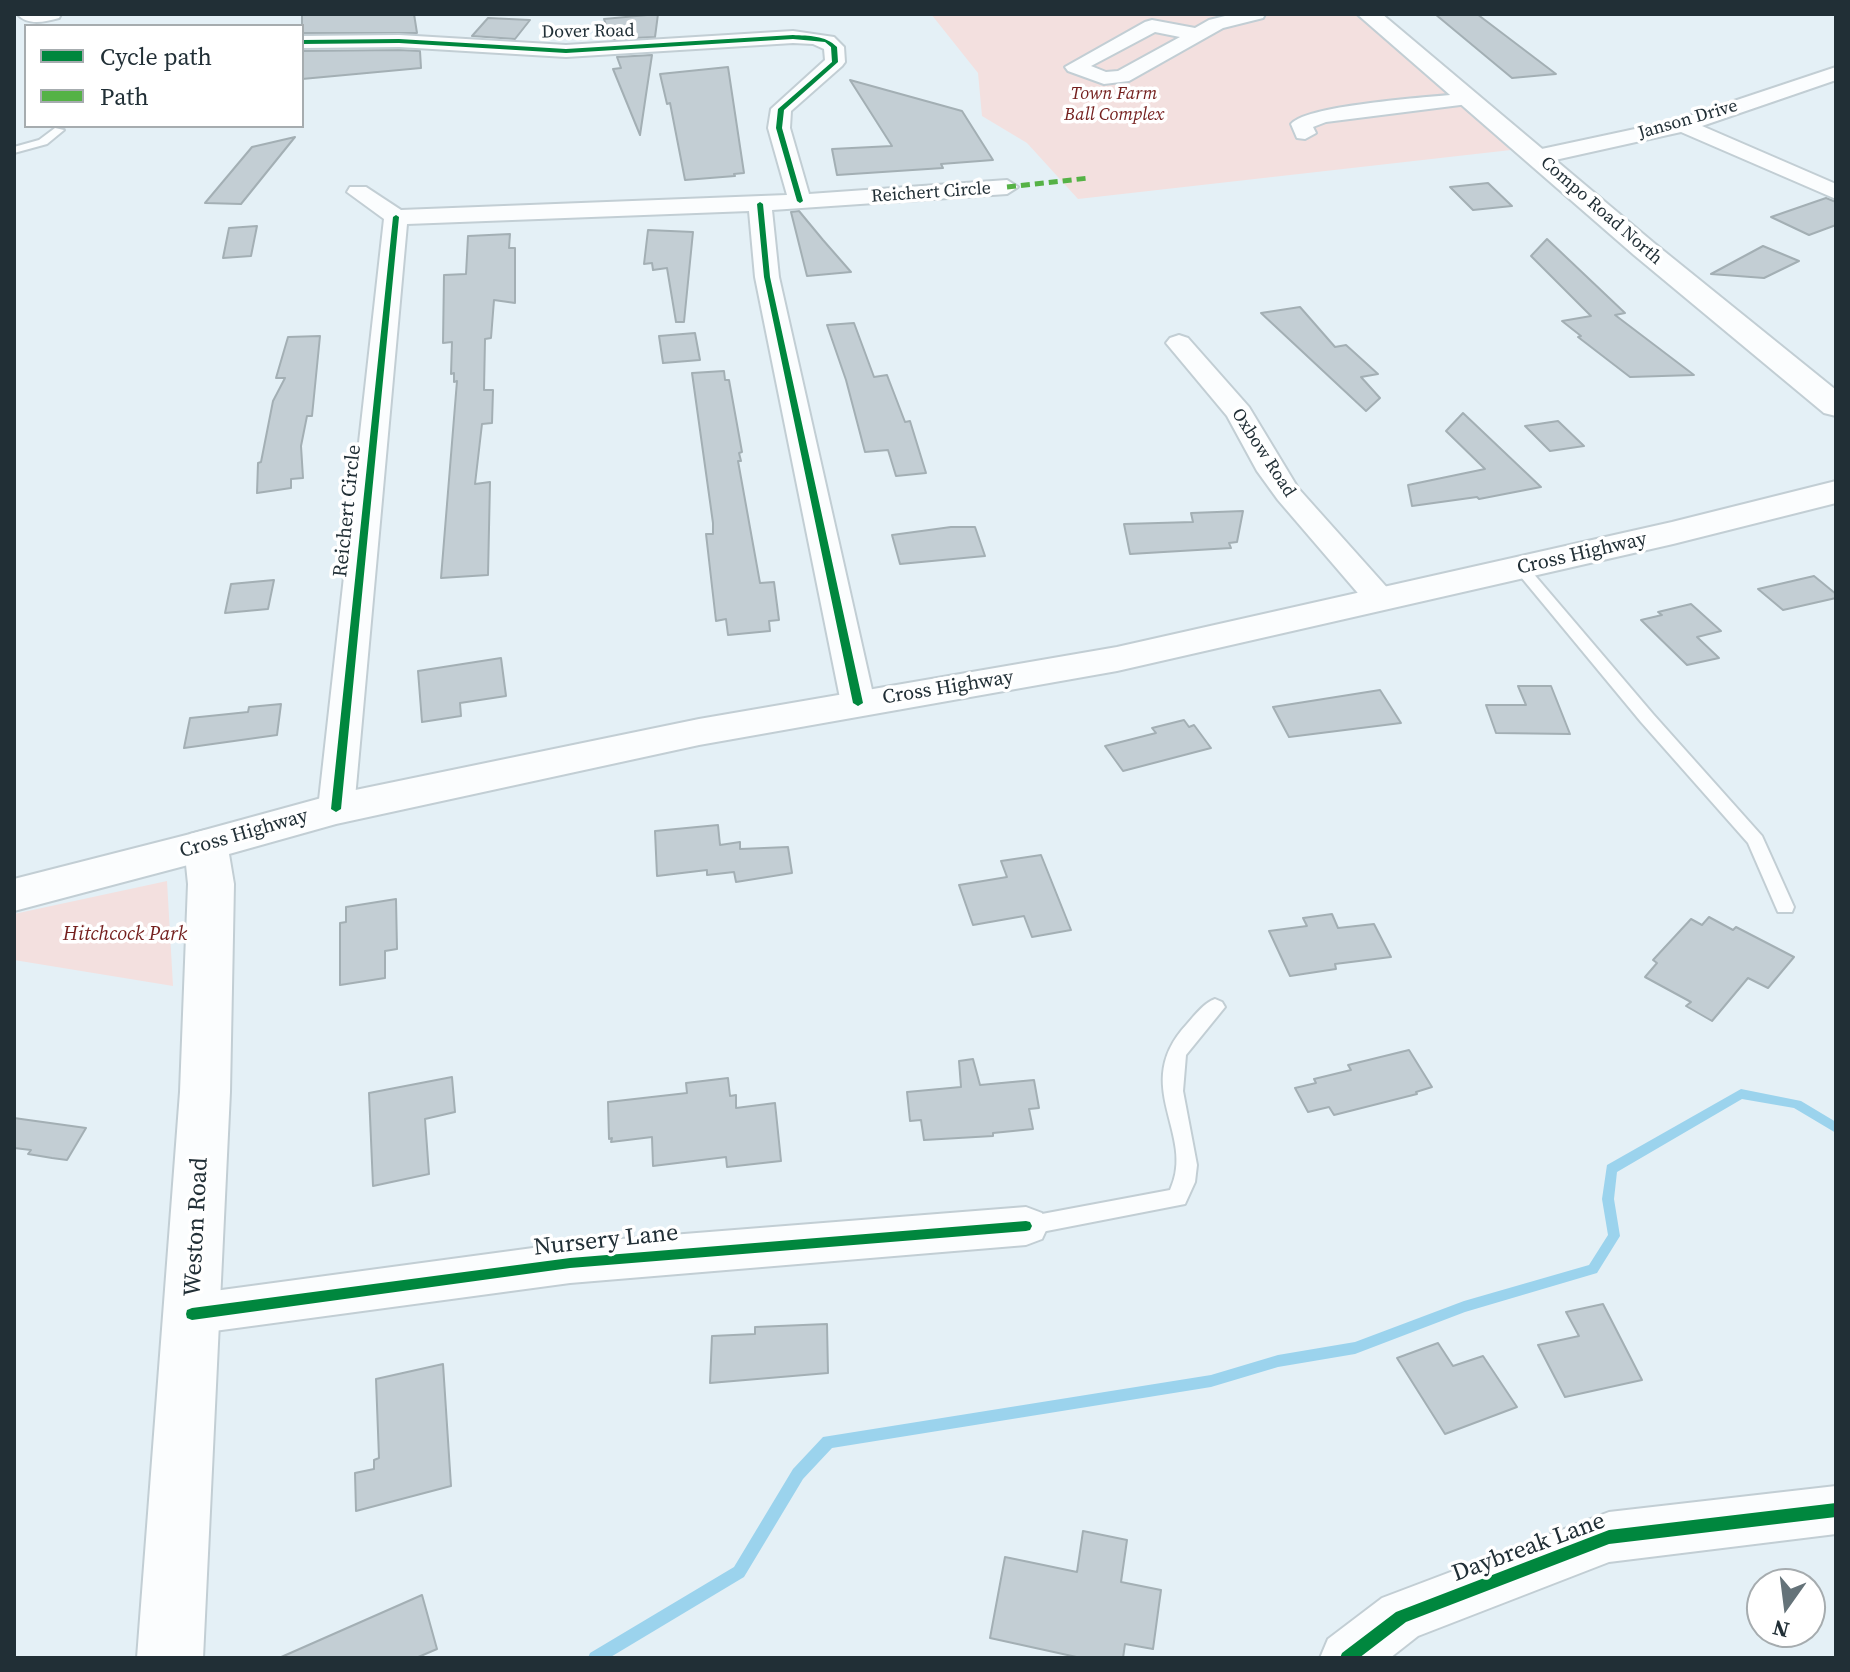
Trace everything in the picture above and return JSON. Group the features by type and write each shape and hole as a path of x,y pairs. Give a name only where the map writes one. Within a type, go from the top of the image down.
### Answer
{"main road":[{"name":"Compo Road North","path":"1368,14 1722,314 1836,406"},
{"name":"Cross Highway","path":"14,895 336,809 684,735 1117,659 1521,568 1836,492"},
{"name":"Weston Road","path":"170,1658 208,1013 211,884 206,845"}],"street":[{"path":"26,14 36,17 52,14"},
{"path":"1198,34 1152,26 1075,67 1104,78 1122,77 1216,24 1256,14"},
{"name":"Dover Road","path":"304,42 399,41 566,51 793,37 827,41 834,47 835,62 781,109 779,128 800,201"},
{"name":"Janson Drive","path":"1537,157 1683,125 1836,73"},
{"path":"1305,133 1302,124 1322,116 1469,99"},
{"path":"1683,125 1836,192"},
{"name":"Reichert Circle","path":"336,809 396,217 760,204 1007,187"},
{"path":"358,192 396,217"},
{"path":"760,204 767,277 858,703"},
{"name":"Oxbow Road","path":"1179,343 1239,413 1271,471 1288,494 1380,599"},
{"name":"Nursery Lane","path":"192,1314 570,1263 1026,1226"},
{"name":"Daybreak Lane","path":"1347,1658 1401,1617 1609,1537 1836,1510"}],"lane":[{"path":"14,150 43,142 59,130"},
{"path":"1521,568 1647,718 1756,840 1785,907"},
{"path":"1026,1226 1177,1198 1186,1185 1186,1158 1170,1078 1177,1051 1215,1007"}],"green space":[{"name":"Town Farm Ball Complex","path":"931,14 1358,14 1511,150 1078,199 1027,143 982,116 978,73"},
{"name":"Hitchcock Park","path":"167,881 173,986 14,960 14,914"}],"building":[{"path":"302,14 414,14 417,33 304,33"},
{"path":"658,14 655,37 611,39 604,19"},
{"path":"1435,14 1477,14 1556,74 1512,78"},
{"path":"488,18 530,20 515,39 472,36"},
{"path":"304,51 420,51 421,68 304,79"},
{"path":"652,55 640,135 613,69 621,68 617,57"},
{"path":"728,67 744,173 685,180 670,103 667,104 660,74"},
{"path":"850,80 962,111 993,160 941,164 943,168 837,175 832,149 892,146"},
{"path":"295,137 241,204 205,203 252,147"},
{"path":"1488,183 1512,206 1473,210 1450,187"},
{"path":"1826,198 1836,202 1836,225 1809,235 1771,217"},
{"path":"799,211 851,272 807,276 791,212"},
{"path":"257,226 251,256 223,258 229,228"},
{"path":"648,230 693,232 684,322 676,322 667,268 653,270 652,263 644,264"},
{"path":"510,234 509,248 515,248 515,303 494,300 491,338 485,339 484,390 493,390 492,423 482,424 475,484 490,482 488,575 441,578 457,381 454,382 454,373 451,374 452,342 443,343 444,275 466,274 468,236"},
{"path":"1547,239 1625,313 1615,315 1694,375 1630,377 1578,337 1581,336 1562,321 1591,316 1531,256"},
{"path":"1763,246 1799,261 1764,278 1711,274"},
{"path":"1300,307 1335,347 1346,345 1378,374 1361,377 1380,398 1366,411 1261,313"},
{"path":"854,323 874,377 887,375 905,422 910,421 926,473 896,476 888,450 865,452 846,380 827,325"},
{"path":"695,333 700,360 663,363 659,336"},
{"path":"320,336 312,416 307,416 301,446 303,478 291,479 291,488 257,493 258,463 261,462 273,401 285,378 276,378 288,337"},
{"path":"724,371 725,380 729,380 742,452 739,453 741,461 738,461 760,583 774,582 779,620 769,621 770,631 728,635 726,619 716,621 706,534 713,534 713,523 692,373"},
{"path":"1463,413 1541,487 1479,499 1412,506 1408,485 1485,469 1446,431"},
{"path":"1558,421 1584,446 1550,451 1525,426"},
{"path":"1243,511 1237,542 1229,543 1231,548 1130,554 1124,524 1193,522 1191,513"},
{"path":"975,527 985,556 900,564 892,535"},
{"path":"1814,576 1836,594 1836,598 1783,610 1758,589"},
{"path":"274,580 268,609 225,613 231,584"},
{"path":"1691,604 1721,631 1697,637 1719,658 1687,665 1641,620 1662,615 1658,612"},
{"path":"501,658 506,696 460,703 461,716 422,722 418,671"},
{"path":"1518,686 1551,686 1570,734 1496,733 1486,705 1526,705"},
{"path":"1380,690 1401,723 1289,737 1273,707"},
{"path":"281,704 277,735 184,748 190,718 248,712 249,707"},
{"path":"1184,720 1189,727 1194,725 1211,748 1123,771 1105,746 1156,733 1152,728"},
{"path":"718,825 720,845 740,842 740,849 788,847 792,873 736,882 734,872 707,875 707,870 657,876 655,831"},
{"path":"1041,855 1071,930 1032,937 1024,916 973,925 959,885 1007,877 1001,861"},
{"path":"396,899 397,949 385,951 385,978 340,985 340,923 346,922 346,907"},
{"path":"1332,914 1338,928 1374,924 1391,957 1335,964 1336,969 1290,976 1269,931 1307,926 1303,918"},
{"path":"1709,917 1733,930 1736,927 1794,957 1768,988 1748,978 1712,1021 1686,1006 1691,1002 1645,977 1657,963 1653,960 1691,919 1702,925"},
{"path":"1409,1050 1432,1087 1417,1094 1334,1115 1329,1107 1308,1112 1295,1088 1316,1083 1314,1079 1351,1070 1348,1065"},
{"path":"973,1059 980,1085 1034,1080 1039,1108 1029,1109 1033,1129 993,1133 993,1136 924,1140 921,1120 910,1121 907,1092 961,1087 959,1061"},
{"path":"452,1077 455,1112 425,1119 429,1174 373,1186 369,1093"},
{"path":"728,1078 730,1096 736,1095 736,1108 775,1103 781,1161 727,1167 726,1157 653,1166 652,1137 611,1142 612,1138 609,1139 608,1102 687,1093 686,1083"},
{"path":"14,1118 86,1128 67,1160 52,1158 14,1148"},
{"path":"1603,1304 1642,1380 1565,1397 1538,1345 1579,1336 1566,1312"},
{"path":"827,1324 828,1373 710,1383 712,1336 755,1334 755,1327"},
{"path":"1438,1343 1453,1366 1483,1356 1517,1407 1445,1434 1397,1358"},
{"path":"443,1364 451,1486 356,1511 355,1473 374,1469 374,1460 379,1458 376,1379"},
{"path":"1083,1531 1127,1540 1121,1582 1161,1590 1153,1649 1125,1644 1123,1658 1081,1658 990,1638 1005,1557 1077,1572"},
{"path":"422,1595 437,1649 416,1658 279,1658"}],"waterway":[{"path":"595,1658 739,1572 798,1474 828,1442 1211,1381 1278,1361 1355,1348 1464,1307 1593,1269 1614,1236 1608,1199 1611,1169 1741,1094 1797,1104 1836,1128"}],"marked path":[{"path":"1007,187 1089,178"}],"cycle path":[{"path":"304,42 399,41 566,51 793,37 827,41 834,47 835,62 781,109 779,128 800,201"},
{"path":"760,204 767,277 858,703"},
{"path":"336,809 396,217"},
{"path":"192,1314 570,1263 1026,1226"},
{"path":"1347,1658 1401,1617 1609,1537 1836,1510"}]}
